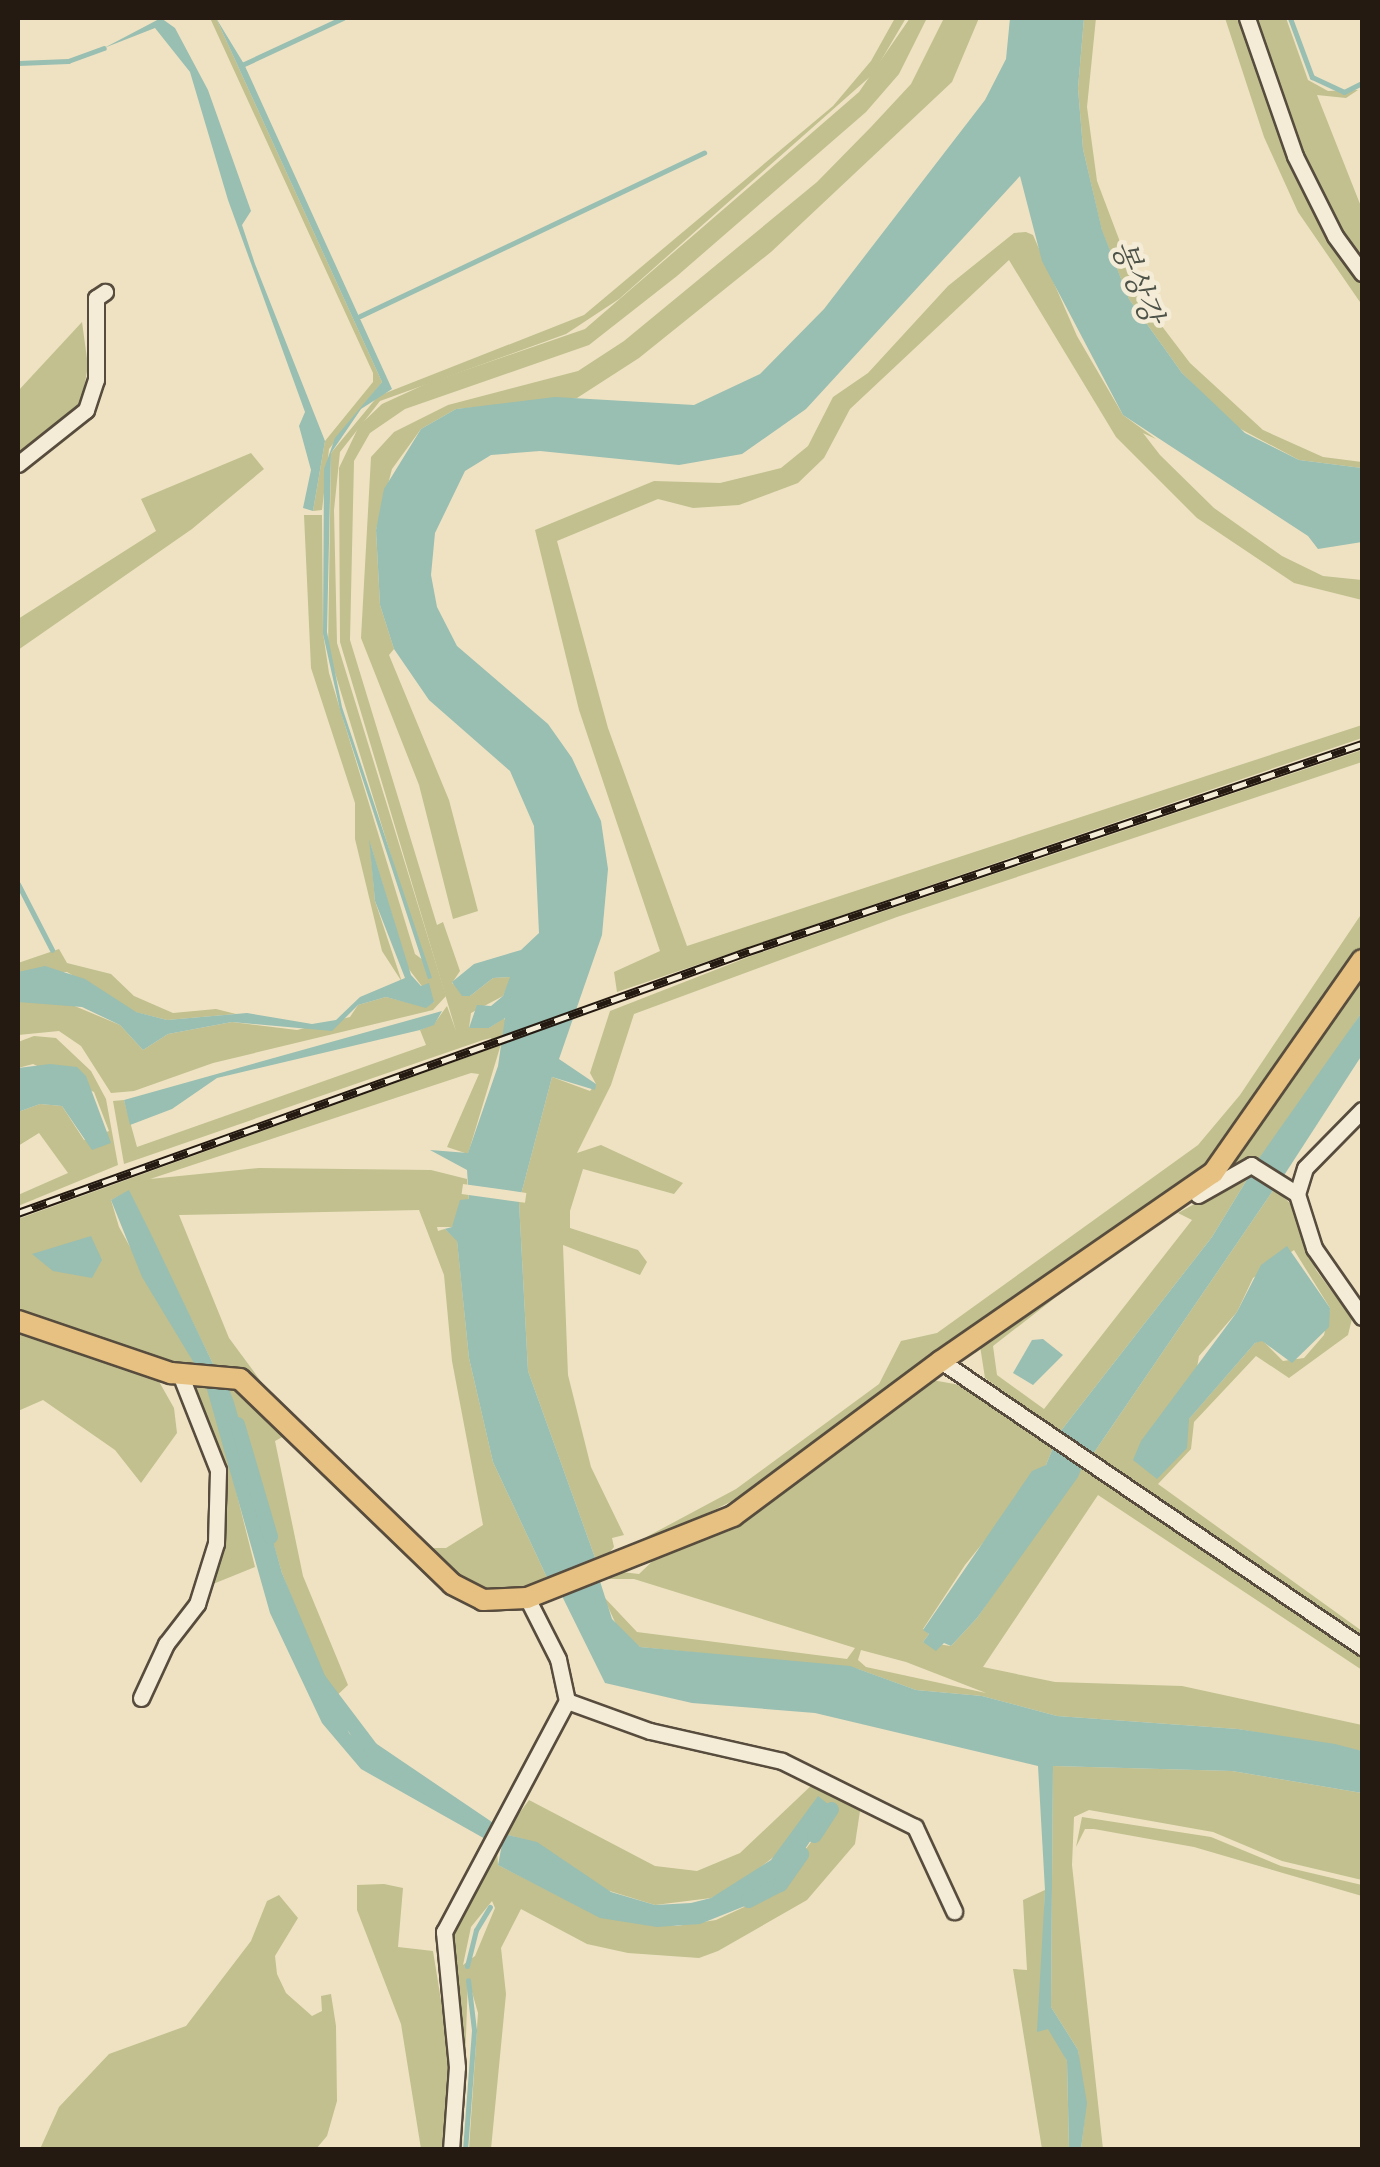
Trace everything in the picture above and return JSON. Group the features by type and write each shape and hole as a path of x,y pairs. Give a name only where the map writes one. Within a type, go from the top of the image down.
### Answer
{"main road":[{"path":"18,1321 190,1374 224,1375 254,1390 452,1584 483,1600 526,1598 733,1516 940,1361 1213,1173 1362,960"}],"street":[{"path":"1247,18 1295,156 1335,236 1362,274"},
{"path":"18,464 86,410 96,380 96,298 105,292"},
{"path":"1362,1110 1305,1168 1297,1194 1314,1248 1362,1316"},
{"path":"1168,1205 1250,1165 1297,1194"},
{"path":"940,1361 1093,1461 1362,1647"},
{"path":"141,1698 166,1644 197,1604 216,1542 218,1470 190,1374"},
{"path":"450,2150 457,2067 444,1932 452,1906 490,1851 567,1701 558,1659 526,1598"},
{"path":"567,1701 650,1732 782,1761 915,1827 954,1911"}],"shaded area":[{"path":"210,18 216,18 382,382 329,449 322,510 313,511 325,441 373,382 373,373"},
{"path":"895,18 906,18 873,74 619,299 566,334 380,401 340,452 334,510 337,643 446,996 433,1010 213,1063 134,1091 111,1093 81,1046 59,1031 18,1035 18,1002 35,999 65,1002 120,1025 143,1050 168,1034 232,1022 297,1030 350,1017 358,1005 386,997 426,1007 434,1002 408,968 370,843 375,901 402,982 382,951 355,839 355,803 311,668 304,515 322,515 323,633 329,673 415,954 423,960 328,650 331,453 378,396 584,315 833,106 871,61"},
{"path":"910,18 927,18 899,74 866,112 677,276 589,345 405,409 370,433 354,461 350,640 437,925 443,922 460,971 452,983 470,996 493,978 511,977 503,996 471,1013 469,1028 489,1028 504,1018 507,1024 468,1154 447,1147 479,1074 471,1073 150,1179 259,1168 431,1170 467,1179 469,1200 452,1227 437,1227 457,1240 469,1358 493,1462 550,1584 523,1594 480,1595 421,1548 446,1548 483,1525 452,1361 444,1275 419,1210 179,1215 229,1338 274,1399 233,1368 215,1368 129,1191 111,1200 119,1227 197,1368 18,1315 18,1219 493,1048 491,1038 483,1040 124,1164 113,1101 124,1100 137,1147 426,1045 420,1030 434,1024 447,1006 456,1031 340,642 339,468 359,426 382,404 428,383 585,329 859,92"},
{"path":"944,18 979,18 952,82 771,252 639,358 577,398 456,409 421,429 392,469 376,530 380,605 394,649 389,655 449,800 478,911 453,919 419,785 361,638 371,457 394,432 448,405 578,371 624,341 817,182 911,84"},
{"path":"1084,18 1096,18 1087,107 1097,181 1142,300 1190,363 1263,430 1323,457 1362,462 1362,468 1299,460 1235,426 1182,373 1129,299 1102,231 1083,149 1078,88"},
{"path":"1225,18 1240,18 1282,136 1362,278 1362,305 1298,212 1264,137"},
{"path":"1250,18 1286,18 1308,80 1328,91 1358,90 1346,98 1317,95 1362,209 1362,267 1306,169"},
{"path":"1014,233 1033,235 1077,336 1123,415 1156,439 1143,433 1214,508 1282,556 1323,576 1362,580 1362,600 1294,583 1197,518 1116,437 1009,260 850,409 824,458 798,483 739,505 693,508 658,499 557,541 608,728 687,946 1362,725 1362,738 617,992 614,972 660,951 579,710 535,530 654,481 720,483 781,468 808,446 833,397 868,373 948,286"},
{"path":"82,322 88,366 81,404 18,456 18,391"},
{"path":"251,453 264,469 192,529 18,650 18,619 156,531 141,499"},
{"path":"1362,750 1362,762 897,917 634,1014 611,1085 577,1153 601,1145 683,1183 674,1194 583,1169 570,1211 570,1228 638,1250 647,1262 640,1275 563,1245 568,1375 591,1467 624,1535 612,1538 614,1547 598,1566 528,1371 519,1202 552,1077 590,1091 596,1084 590,1073 610,1011 751,956"},
{"path":"1362,913 1362,945 1215,1157 734,1500 657,1539 637,1542 736,1489 879,1384 901,1341 937,1333 1198,1145 1240,1095"},
{"path":"59,949 67,963 111,974 134,996 173,1013 216,1009 236,1014 167,1020 135,1012 67,972 18,972 18,963"},
{"path":"1362,969 1362,1012 1297,1108 1257,1161 1244,1159 1217,1176"},
{"path":"34,1036 56,1038 91,1071 106,1099 118,1165 18,1206 18,1195 68,1173 39,1133 18,1146 18,1112 40,1104 62,1106 84,1140 109,1131 94,1092 33,1064 18,1068 18,1042"},
{"path":"1251,1173 1212,1237 1060,1432 985,1378 980,1346 1096,1266 993,1346 997,1375 1044,1409 1192,1220 1178,1213"},
{"path":"1274,1189 1291,1204 1316,1270 1352,1319 1348,1335 1289,1378 1256,1356 1194,1422 1191,1449 1158,1484 1362,1631 1362,1640 1093,1454","holes":["1294,1250 1330,1308 1324,1335 1304,1358 1283,1361 1262,1340 1255,1343 1188,1420 1199,1356 1237,1312 1253,1278"]},
{"path":"18,1325 153,1371 174,1408 177,1433 141,1483 115,1450 43,1400 18,1411"},
{"path":"188,1378 204,1379 213,1399 255,1567 213,1584 224,1536 214,1442"},
{"path":"932,1380 977,1388 1055,1443 1046,1465 965,1565 923,1629 929,1634 923,1642 951,1646 977,1618 1084,1462 1362,1654 1362,1670 1098,1495 983,1667 1055,1682 1182,1686 1362,1725 1362,1751 1238,1729 1057,1716 982,1696 916,1690 858,1669 640,1647 620,1633 603,1596 637,1632 847,1659 855,1648 634,1579 599,1579 613,1571 639,1574 659,1555","holes":["861,1650 906,1662 986,1693 866,1667 858,1660"]},
{"path":"226,1381 240,1385 288,1434 275,1441 303,1576 348,1685 332,1700 282,1573"},
{"path":"1053,1766 1232,1771 1362,1793 1362,1880 1282,1861 1213,1832 1089,1810 1074,1817 1072,1865 1103,2149 1081,2149 1085,2115 1078,2050 1051,2007"},
{"path":"815,1782 860,1811 855,1844 807,1900 699,1958 628,1953 587,1944 521,1909 501,1948 506,1994 491,2149 469,2149 478,2013 468,1978 462,2149 454,2150 447,1933 497,1850 498,1865 600,1917 677,1926 716,1920 755,1902 795,1864 822,1827 818,1797 780,1852 743,1881 711,1898 655,1905 600,1888 537,1843 504,1834 529,1800 655,1866 697,1871 740,1853","holes":["492,1901 495,1908 475,1956 463,1965 471,1927"]},
{"path":"1082,1817 1211,1837 1281,1866 1362,1885 1362,1896 1194,1847 1094,1829 1085,1829 1076,1847"},
{"path":"357,1885 403,1888 398,1947 433,1951 449,2050 444,2149 421,2149 401,2024 357,1910"},
{"path":"1045,1890 1041,2008 1067,2061 1069,2149 1042,2149 1013,1969 1027,1970 1023,1900"},
{"path":"279,1895 298,1918 275,1956 277,1974 286,1993 312,2016 322,2011 321,1996 331,1994 336,2026 337,2101 327,2136 316,2149 40,2149 59,2107 109,2054 186,2026 251,1941 267,1901"}],"water":[{"path":"161,18 175,28 208,90 251,211 242,225 255,264 325,441 313,511 303,508 311,470 299,426 305,412 228,200 190,72 155,28 104,48"},
{"path":"216,18 244,64 392,389 361,409 331,453 327,632 342,707 432,978 428,979 340,710 323,634 324,469 335,438 382,382"},
{"path":"1010,18 1084,18 1078,88 1083,149 1102,230 1129,299 1182,373 1245,433 1299,460 1362,468 1362,542 1318,549 1308,536 1123,415 1042,261 1020,176 806,409 742,454 679,465 540,451 491,455 465,471 435,533 431,575 437,607 457,646 548,724 572,758 601,821 608,869 602,935 559,1059 596,1084 595,1090 552,1077 519,1202 528,1371 598,1566 550,1584 493,1462 469,1358 457,1241 445,1229 437,1231 452,1227 460,1200 469,1199 467,1170 430,1150 468,1153 498,1066 505,1018 489,1028 469,1028 477,1005 491,1006 503,996 510,977 493,978 470,996 462,996 452,982 474,964 521,950 539,933 534,826 510,771 429,700 394,649 380,605 376,530 384,489 421,429 456,409 555,397 694,405 760,374 824,309 985,100 1006,59"},
{"path":"369,839 411,975 421,986 429,983 434,1002 426,1008 386,997 358,1005 332,1031 232,1022 168,1034 143,1050 120,1025 82,1007 18,1002 18,972 45,966 85,979 136,1012 167,1020 247,1013 312,1024 336,1020 360,997 405,978 375,901"},
{"path":"442,1011 434,1025 420,1030 217,1078 172,1109 130,1125 124,1100"},
{"path":"1362,1012 1362,1055 1281,1180 1257,1161"},
{"path":"50,1064 77,1067 86,1076 111,1143 92,1150 62,1106 40,1104 18,1112 18,1068"},
{"path":"1251,1173 1274,1189 1093,1454 1060,1432 1212,1237"},
{"path":"129,1190 215,1368 197,1368 142,1277 111,1200"},
{"path":"91,1236 102,1260 92,1278 53,1271 32,1254"},
{"path":"1287,1246 1330,1308 1329,1327 1292,1363 1262,1341 1255,1343 1189,1419 1187,1448 1157,1479 1133,1460 1141,1441 1237,1312 1261,1265"},
{"path":"1043,1339 1063,1355 1033,1385 1013,1373 1032,1340"},
{"path":"204,1379 226,1381 282,1573 349,1733 388,1766 494,1829 487,1840 361,1769 322,1723 270,1613"},
{"path":"1055,1443 1084,1462 1078,1477 977,1618 951,1646 944,1643 936,1651 923,1642 929,1634 923,1630 1032,1471 1046,1465"},
{"path":"598,1575 612,1619 640,1647 850,1666 916,1690 982,1696 1057,1716 1238,1729 1335,1744 1362,1751 1362,1793 1232,1771 1053,1766 1051,2007 1078,2050 1087,2103 1081,2149 1069,2149 1067,2061 1048,2029 1037,2032 1045,1890 1038,1766 815,1713 692,1703 605,1683 559,1590"},
{"path":"818,1796 828,1804 821,1814 825,1819 795,1864 755,1902 700,1924 657,1927 600,1918 498,1865 504,1834 537,1842 611,1892 655,1905 691,1903 711,1898 771,1860"}],"pier":[{"path":"463,1184 526,1193 525,1203 462,1194"}],"waterway":[{"path":"244,64 343,18"},
{"path":"1290,18 1312,77 1344,92 1362,83"},
{"path":"18,63 68,61 104,48"},
{"path":"360,316 704,153"},
{"path":"18,884 52,950"},
{"path":"237,1424 270,1536"},
{"path":"315,1675 371,1749 486,1827"},
{"path":"814,1835 831,1809"},
{"path":"748,1900 780,1884 801,1854"},
{"path":"467,1966 476,1930 490,1907"},
{"path":"465,2150 474,2030 468,1980"}],"railway":[{"path":"18,1213 749,951 1362,744"}],"water label":[{"name":"봉상강","path":"1136,282"}]}
